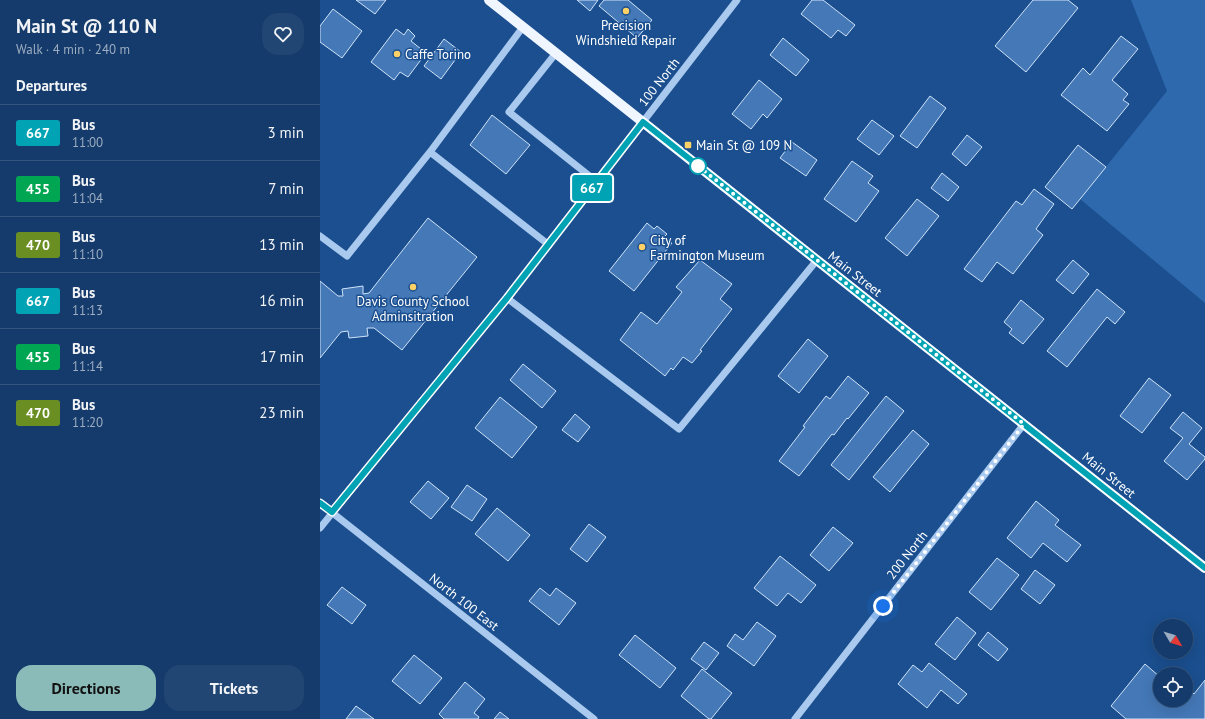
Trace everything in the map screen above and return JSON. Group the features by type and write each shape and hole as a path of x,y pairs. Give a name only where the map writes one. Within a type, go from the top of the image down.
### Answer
{"main road":[{"name":"Main Street","path":"489,0 1205,568"}],"street":[{"name":"100 North","path":"320,528 549,245 737,0"},
{"path":"320,236 347,256 430,152 523,27"},
{"path":"556,53 509,112 597,182"},
{"path":"430,152 549,245"},
{"path":"507,298 679,429 817,260"},
{"name":"200 North","path":"795,719 1024,424"},
{"name":"North 100 East","path":"320,503 594,719"}],"shaded area":[{"path":"1131,0 1205,0 1205,303 1080,199 1167,91"}],"building":[{"path":"356,0 386,0 375,14"},
{"path":"577,0 598,0 590,11"},
{"path":"604,0 628,0 652,20 637,38 599,6"},
{"path":"812,0 823,0 855,25 846,36 838,30 831,38 801,14"},
{"path":"1033,0 1068,0 1078,8 1026,72 995,46"},
{"path":"333,9 362,31 342,58 320,42 320,26"},
{"path":"396,29 404,35 408,29 415,36 411,41 426,53 408,77 400,72 394,80 371,62"},
{"path":"1121,36 1138,49 1112,80 1128,94 1123,100 1129,104 1107,131 1061,95 1083,68 1090,75"},
{"path":"783,38 809,60 796,76 770,55"},
{"path":"444,39 461,52 441,79 424,66"},
{"path":"759,80 782,99 767,118 763,114 751,129 732,114"},
{"path":"930,96 946,108 917,148 900,136"},
{"path":"492,115 530,145 506,174 470,145"},
{"path":"872,120 894,136 879,155 857,139"},
{"path":"967,135 982,147 966,166 952,154"},
{"path":"792,142 817,160 806,176 780,158"},
{"path":"1078,145 1106,167 1072,209 1045,187"},
{"path":"852,161 873,176 868,183 879,191 856,222 824,199"},
{"path":"942,173 959,187 948,201 931,188"},
{"path":"1034,189 1054,204 1036,229 1043,235 1013,274 997,262 982,282 964,269 1016,201 1022,205"},
{"path":"917,199 939,216 907,256 885,238"},
{"name":"Davis County School Adminsitration","path":"428,218 477,257 402,350 374,328 367,328 368,336 349,338 348,331 341,332 320,358 320,281 338,296 343,296 342,289 363,286 363,294 369,293"},
{"path":"647,223 654,229 657,226 667,234 664,237 672,243 634,291 609,271"},
{"path":"700,260 732,284 720,299 732,309 700,350 702,351 692,363 683,357 673,370 671,368 665,376 620,340 641,312 657,324 682,292 676,287"},
{"path":"1073,260 1089,274 1073,294 1056,280"},
{"path":"1097,289 1125,312 1115,324 1107,317 1067,367 1047,351"},
{"path":"1021,300 1044,319 1023,344 1009,333 1012,329 1004,322"},
{"path":"808,339 828,356 799,393 778,376"},
{"path":"523,364 556,391 542,408 510,380"},
{"path":"848,376 869,393 834,435 832,434 799,476 779,461 826,396 830,399"},
{"path":"1149,378 1171,395 1142,433 1120,416"},
{"path":"886,396 904,411 849,480 831,465"},
{"path":"500,397 537,427 512,458 475,428"},
{"path":"1183,412 1202,428 1189,444 1205,457 1205,459 1187,480 1164,461 1183,438 1170,428"},
{"path":"575,414 590,427 578,442 562,430"},
{"path":"913,430 929,444 890,492 873,477"},
{"path":"428,481 449,498 431,519 410,502"},
{"path":"467,485 487,499 472,521 451,507"},
{"path":"1036,501 1059,520 1055,525 1081,545 1067,562 1043,543 1031,558 1007,538"},
{"path":"497,508 530,535 508,561 475,534"},
{"path":"589,524 606,537 587,562 570,549"},
{"path":"833,527 853,543 829,571 810,555"},
{"path":"780,556 816,585 801,603 788,593 777,606 754,588"},
{"path":"997,558 1019,575 991,610 969,592"},
{"path":"1035,570 1055,585 1040,604 1021,589"},
{"path":"342,587 366,605 352,624 327,605"},
{"path":"540,588 550,596 556,588 576,603 559,625 529,601"},
{"path":"957,617 976,633 955,660 935,644"},
{"path":"757,622 776,636 754,666 727,646 735,634 743,640"},
{"path":"988,632 1008,649 998,661 978,645"},
{"path":"635,635 676,668 660,688 619,655"},
{"path":"704,642 719,653 706,670 691,659"},
{"path":"414,655 442,678 420,704 392,681"},
{"path":"929,663 967,694 958,704 941,690 927,708 898,684 913,665 922,672"},
{"path":"1145,664 1153,671 1153,707 1193,707 1193,693 1194,694 1205,680 1205,719 1126,719 1111,706"},
{"path":"702,669 732,693 711,719 709,719 681,696"},
{"path":"465,682 485,699 474,713 479,717 478,719 444,719 439,714"},
{"path":"356,706 374,719 346,719"},
{"path":"500,712 509,719 494,719"}],"bus line":[{"name":"667","path":"320,503 332,512 507,298 643,122 1205,568"}],"place":[{"name":"Precision Windshield Repair","path":"626,11"},
{"name":"Caffe Torino","path":"397,54"},
{"name":"Main St @ 109 N","path":"688,145"},
{"name":"City of Farmington Museum","path":"642,247"},
{"name":"Davis County School Adminsitration","path":"413,287"}],"route":[{"path":"698,166 693,162 1024,424 883,606"}]}
